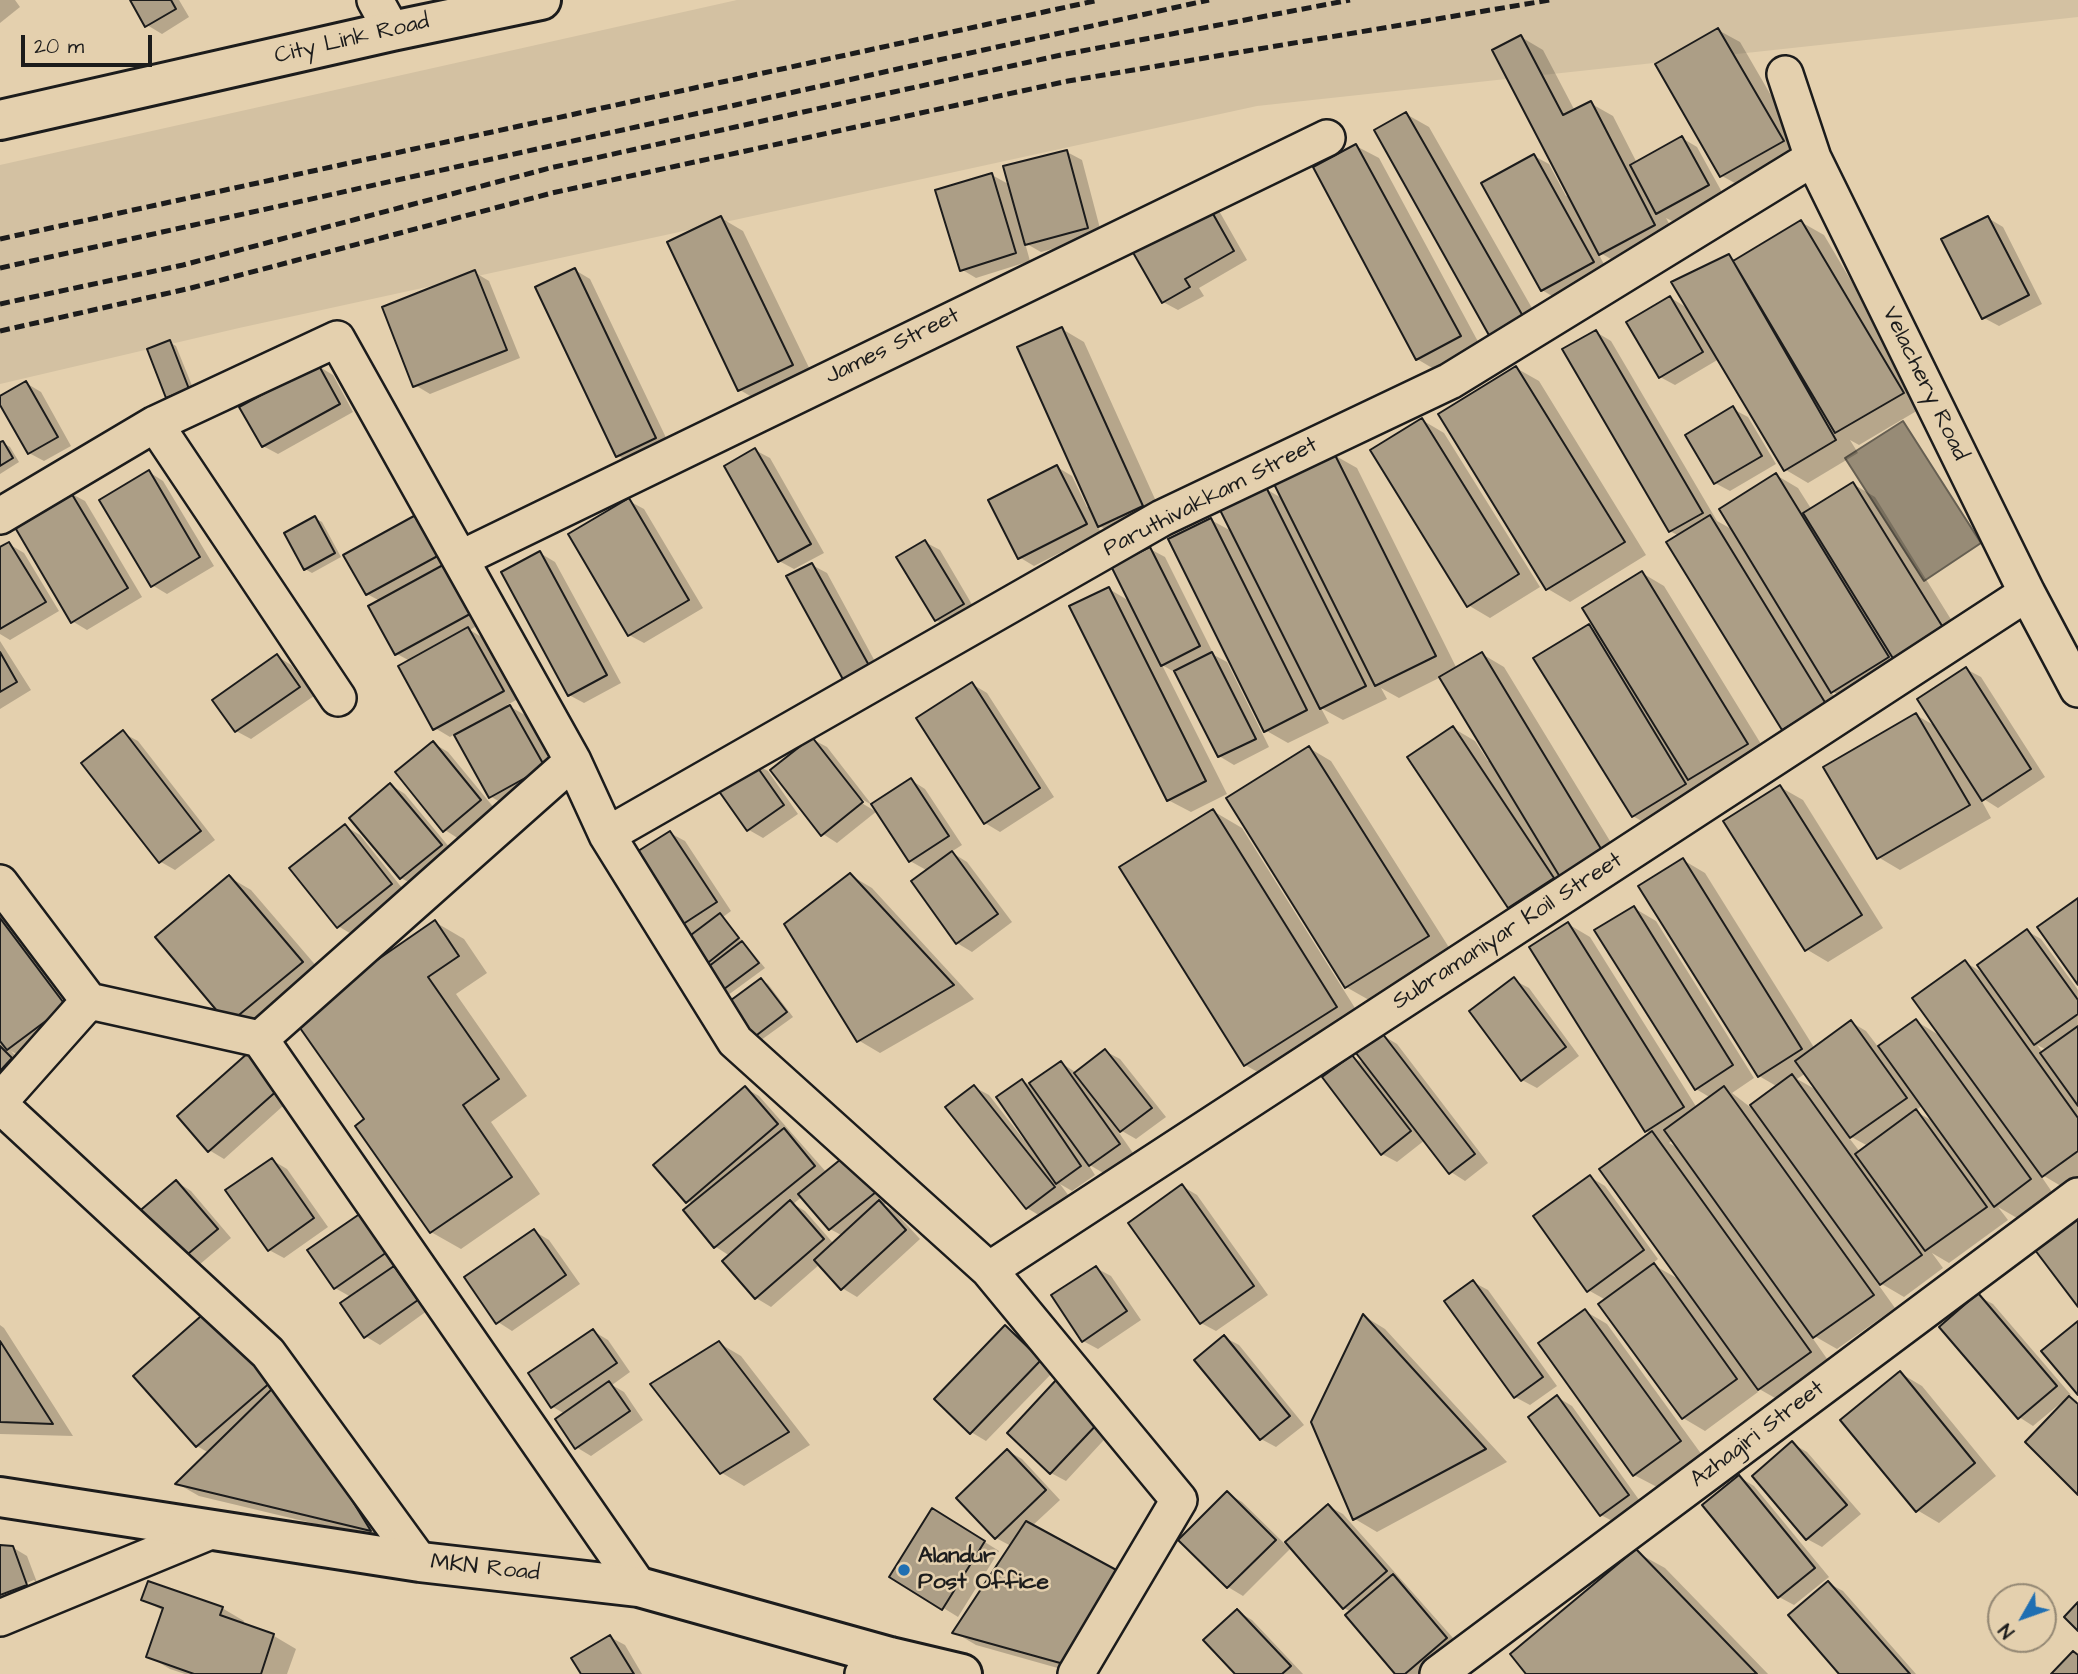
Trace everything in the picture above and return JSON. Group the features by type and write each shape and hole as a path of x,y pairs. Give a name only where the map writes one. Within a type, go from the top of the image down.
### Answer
{"street":[{"name":"City Link Road","path":"0,120 384,15 541,0"},
{"name":"Velachery Road","path":"1785,74 1813,158 2027,593 2078,689"},
{"name":"James Street","path":"460,559 1327,138"},
{"name":"Paruthivakkam Street","path":"607,835 1162,518 1450,381 1813,158"},
{"path":"0,516 155,424 337,339 573,761 607,835 735,1041 989,1270 1180,1500 1076,1674"},
{"path":"155,424 338,698"},
{"name":"Subramaniyar Koil Street","path":"989,1270 2027,593"},
{"path":"260,1040 573,761"},
{"path":"0,883 89,1001 260,1040 639,1587"},
{"path":"89,1001 0,1103 268,1353 420,1562"},
{"name":"Azhagiri Street","path":"1438,1674 2078,1196"},
{"name":"MKN Road","path":"0,1497 420,1562 639,1587 886,1668 962,1674"},
{"path":"0,1618 213,1530"}],"shaded area":[{"path":"737,0 2078,0 2078,17 1257,106 239,328 0,384 0,165"},
{"path":"1903,421 1981,543 1924,581 1845,458"}],"building":[{"path":"130,0 171,0 176,9 145,27"},
{"path":"1718,28 1784,141 1720,177 1655,64"},
{"path":"1521,35 1563,115 1591,101 1655,225 1599,255 1492,50"},
{"path":"1406,112 1524,318 1490,337 1374,130"},
{"path":"1682,136 1709,185 1656,214 1630,165"},
{"path":"1356,144 1461,336 1416,360 1313,167"},
{"path":"1067,150 1088,228 1025,245 1003,166"},
{"path":"1534,154 1594,262 1541,291 1481,183"},
{"path":"992,173 1016,253 960,271 935,190"},
{"path":"1204,198 1234,251 1185,279 1190,287 1162,303 1127,242"},
{"path":"721,216 793,365 738,391 667,242"},
{"path":"1988,216 2029,295 1982,319 1941,239"},
{"path":"1801,220 1904,393 1835,433 1733,261"},
{"path":"1729,254 1836,440 1784,471 1671,282"},
{"path":"575,268 656,438 616,457 535,287"},
{"path":"475,270 507,350 413,387 382,307"},
{"path":"1670,296 1703,352 1659,378 1626,322"},
{"path":"1062,327 1143,506 1098,527 1017,347"},
{"path":"1596,330 1703,513 1669,532 1562,349"},
{"path":"170,340 189,389 166,398 147,349"},
{"path":"318,364 340,404 262,447 239,407"},
{"path":"1516,366 1625,542 1546,590 1438,414"},
{"path":"26,381 58,437 28,454 0,405 0,396"},
{"path":"1733,406 1762,456 1714,484 1685,435"},
{"path":"1422,418 1519,574 1467,607 1370,450"},
{"path":"3,441 13,458 0,466 0,442"},
{"path":"755,448 811,544 778,562 724,466"},
{"path":"1334,453 1436,656 1375,686 1274,484"},
{"path":"1057,465 1087,524 1018,559 988,500"},
{"path":"149,470 200,557 151,587 99,500"},
{"path":"1776,473 1889,657 1831,693 1719,509"},
{"path":"1853,482 1944,629 1894,660 1803,513"},
{"path":"1266,487 1366,686 1320,709 1220,510"},
{"path":"70,491 128,588 71,623 13,524"},
{"path":"629,498 689,600 628,636 568,534"},
{"path":"423,511 445,552 366,595 343,555"},
{"path":"1710,515 1826,704 1782,730 1666,542"},
{"path":"315,516 335,553 304,570 284,533"},
{"path":"1211,518 1307,710 1264,732 1168,539"},
{"path":"925,540 964,604 935,621 896,557"},
{"path":"9,542 46,602 0,629 0,547"},
{"path":"1150,547 1200,646 1161,666 1111,566"},
{"path":"540,551 607,675 568,696 501,572"},
{"path":"812,563 871,669 845,683 786,576"},
{"path":"443,565 470,614 395,655 368,606"},
{"path":"1642,571 1748,744 1688,780 1582,608"},
{"path":"1109,587 1206,781 1167,801 1069,606"},
{"path":"1589,624 1686,784 1632,817 1533,658"},
{"path":"468,627 504,691 433,730 398,666"},
{"path":"0,652 17,682 0,692"},
{"path":"1212,652 1256,739 1218,757 1174,671"},
{"path":"1482,652 1603,852 1560,877 1439,677"},
{"path":"277,654 300,687 235,732 212,700"},
{"path":"1966,667 2031,769 1982,801 1917,699"},
{"path":"972,682 1040,788 984,824 916,718"},
{"path":"510,705 545,767 489,798 454,735"},
{"path":"1916,713 1970,805 1877,859 1823,767"},
{"path":"1453,726 1554,878 1508,908 1407,757"},
{"path":"123,730 201,831 159,863 81,763"},
{"path":"812,737 863,802 821,836 770,770"},
{"path":"433,741 481,800 443,832 395,772"},
{"path":"1309,746 1429,936 1345,988 1226,798"},
{"path":"753,761 784,805 747,831 716,787"},
{"path":"911,778 949,836 909,862 871,804"},
{"path":"390,783 442,845 400,879 349,818"},
{"path":"1780,785 1862,915 1805,951 1723,821"},
{"path":"1213,809 1337,1007 1244,1066 1119,867"},
{"path":"345,824 392,884 337,928 289,868"},
{"path":"670,831 717,902 674,930 627,858"},
{"path":"952,851 998,914 956,944 911,881"},
{"path":"1683,858 1802,1049 1758,1077 1638,886"},
{"path":"850,873 954,985 857,1042 784,924"},
{"path":"229,875 303,962 228,1024 155,937"},
{"path":"2078,898 2078,985 2037,927"},
{"path":"1634,906 1733,1065 1695,1090 1594,930"},
{"path":"720,913 739,938 699,970 679,944"},
{"path":"0,918 66,1006 7,1050 0,1041"},
{"path":"435,920 459,956 428,977 499,1079 463,1105 512,1177 430,1233 355,1126 364,1119 293,1018"},
{"path":"1568,922 1684,1107 1645,1132 1529,947"},
{"path":"2027,929 2078,1000 2078,1014 2034,1045 1977,965"},
{"path":"742,941 759,963 716,995 700,973"},
{"path":"1965,960 2078,1118 2078,1151 2042,1177 1912,998"},
{"path":"1514,977 1566,1047 1521,1081 1469,1011"},
{"path":"761,978 787,1012 749,1041 723,1006"},
{"path":"1916,1019 2031,1179 1994,1207 1878,1046"},
{"path":"1851,1020 1907,1098 1850,1138 1795,1061"},
{"path":"2078,1026 2078,1106 2040,1053"},
{"path":"1382,1033 1475,1154 1449,1174 1356,1053"},
{"path":"0,1046 12,1058 0,1071"},
{"path":"1105,1049 1152,1108 1120,1132 1074,1073"},
{"path":"249,1052 280,1088 208,1152 177,1116"},
{"path":"1352,1055 1411,1131 1381,1155 1322,1077"},
{"path":"1061,1061 1120,1144 1089,1166 1029,1083"},
{"path":"1792,1074 1922,1255 1880,1285 1750,1105"},
{"path":"1022,1079 1081,1166 1056,1184 996,1097"},
{"path":"974,1085 1055,1187 1026,1209 945,1107"},
{"path":"745,1086 778,1124 686,1203 653,1165"},
{"path":"1724,1086 1874,1295 1813,1338 1664,1130"},
{"path":"1916,1109 1987,1207 1925,1251 1855,1154"},
{"path":"784,1128 815,1166 714,1248 683,1210"},
{"path":"1652,1131 1811,1352 1758,1390 1599,1169"},
{"path":"846,1155 876,1192 829,1230 798,1194"},
{"path":"272,1158 314,1218 268,1251 225,1190"},
{"path":"1590,1175 1644,1250 1587,1292 1533,1216"},
{"path":"176,1180 218,1229 177,1263 136,1214"},
{"path":"1182,1184 1254,1286 1200,1324 1128,1223"},
{"path":"790,1200 824,1239 755,1299 722,1261"},
{"path":"879,1200 906,1230 841,1290 814,1260"},
{"path":"364,1211 390,1250 334,1289 307,1250"},
{"path":"2078,1218 2078,1307 2035,1250"},
{"path":"534,1229 566,1275 496,1324 464,1277"},
{"path":"1654,1263 1737,1379 1682,1419 1598,1304"},
{"path":"394,1266 418,1300 364,1338 340,1303"},
{"path":"1096,1266 1127,1311 1082,1342 1051,1295"},
{"path":"1473,1280 1543,1377 1514,1398 1444,1301"},
{"path":"1978,1293 2057,1386 2018,1419 1939,1327"},
{"path":"209,1309 272,1381 196,1447 133,1376"},
{"path":"1585,1309 1681,1441 1633,1476 1538,1343"},
{"path":"1363,1314 1486,1449 1353,1520 1311,1422"},
{"path":"2078,1321 2078,1395 2041,1351"},
{"path":"1005,1325 1041,1360 970,1434 934,1399"},
{"path":"593,1329 617,1363 551,1408 528,1373"},
{"path":"1224,1335 1290,1416 1260,1440 1194,1360"},
{"path":"0,1341 53,1424 0,1422"},
{"path":"719,1341 789,1432 720,1474 650,1384"},
{"path":"1900,1371 1975,1463 1916,1512 1840,1420"},
{"path":"1057,1379 1101,1420 1050,1474 1007,1433"},
{"path":"609,1381 630,1411 575,1449 555,1419"},
{"path":"275,1386 307,1427 371,1531 175,1484"},
{"path":"1557,1395 1629,1495 1600,1516 1528,1417"},
{"path":"2069,1396 2078,1404 2078,1495 2025,1442"},
{"path":"1792,1441 1847,1505 1806,1540 1752,1476"},
{"path":"1007,1449 1046,1490 995,1539 956,1498"},
{"path":"1739,1475 1815,1568 1778,1598 1702,1505"},
{"path":"1227,1491 1276,1540 1227,1588 1178,1540"},
{"path":"1328,1504 1387,1571 1343,1609 1285,1542"},
{"path":"932,1508 985,1541 942,1610 889,1577"},
{"path":"1026,1521 1120,1572 1071,1666 952,1633"},
{"path":"0,1545 13,1546 27,1585 0,1595"},
{"path":"1636,1549 1757,1674 1526,1674 1510,1654"},
{"path":"1393,1574 1447,1638 1405,1674 1395,1674 1345,1615"},
{"path":"148,1581 223,1607 220,1615 274,1634 261,1674 194,1674 146,1657 163,1608 141,1600"},
{"path":"1828,1581 1910,1674 1839,1674 1788,1615"},
{"path":"2078,1602 2078,1631 2064,1617"},
{"path":"1237,1609 1291,1666 1282,1674 1235,1674 1203,1640"},
{"path":"610,1635 634,1674 581,1674 571,1658"},
{"path":"2073,1651 2078,1655 2078,1674 2051,1674"}],"railway":[{"path":"0,239 1099,0"},
{"path":"0,268 1209,0"},
{"path":"0,304 183,265 550,168 1061,55 1350,0"},
{"path":"0,331 191,288 552,193 1068,81 1550,0"}],"place":[{"name":"Alandur Post Office","path":"904,1570"}]}
